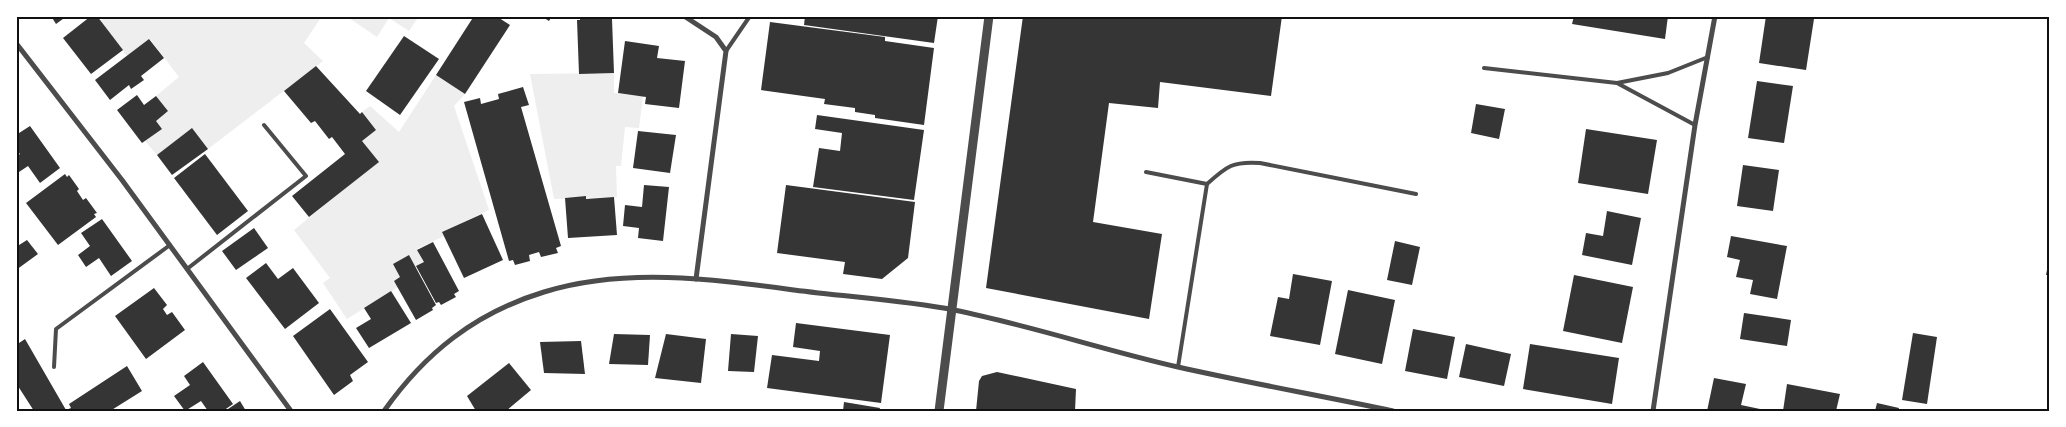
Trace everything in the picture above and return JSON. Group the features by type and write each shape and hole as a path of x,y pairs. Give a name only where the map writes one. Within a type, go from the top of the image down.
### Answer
{"street":[{"path":"684,16 716,37 726,51 696,279"},
{"path":"939,411 989,16"},
{"path":"1653,411 1695,125 1715,16"},
{"path":"16,43 170,245 291,411"},
{"path":"384,411 406,379 448,340 492,312 544,292 599,281 646,276 696,279 953,310 1178,367 1393,411"}],"lane":[{"path":"726,51 750,16"},
{"path":"1484,68 1618,83 1668,73 1708,56"},
{"path":"1618,83 1695,125"},
{"path":"187,269 306,176 264,126"},
{"path":"1178,367 1207,184 1224,168 1238,162 1260,163 1416,194"},
{"path":"1146,172 1207,184"},
{"path":"54,367 56,329 170,245"}],"shaded area":[{"path":"107,16 322,16 304,43 323,61 208,149 191,129 157,155 145,141 162,129 156,121 168,111 156,96 179,77 150,39 127,56 100,21"},
{"path":"346,16 419,16 409,31 389,18 377,37"},
{"path":"614,73 614,93 643,96 639,128 625,127 621,166 616,166 617,197 554,199 530,74"},
{"path":"436,75 465,94 454,106 489,210 442,232 444,236 417,249 424,262 415,268 409,255 393,264 400,277 398,287 347,319 323,283 330,278 294,230 378,162 362,141 376,130 362,112 370,106 399,132"}],"building":[{"path":"51,16 67,16 56,24"},
{"path":"91,16 97,16 123,50 91,74 63,38"},
{"path":"474,16 496,16 510,25 465,94 436,75"},
{"path":"541,16 552,16 549,21"},
{"path":"580,16 612,19 614,73 579,74 577,20 580,20"},
{"path":"805,16 938,16 934,43 804,25"},
{"path":"1023,16 1282,16 1271,96 1160,82 1158,108 1109,103 1093,222 1162,234 1149,319 986,288"},
{"path":"1574,16 1668,16 1665,39 1572,24"},
{"path":"1766,16 1814,19 1806,70 1759,63"},
{"path":"770,22 885,37 885,41 934,48 924,125 875,118 875,115 855,112 855,108 824,104 825,99 761,90"},
{"path":"404,36 439,59 400,115 366,91"},
{"path":"149,39 164,58 141,76 144,80 131,89 129,85 110,100 95,80"},
{"path":"625,41 659,46 657,58 685,61 679,108 645,104 646,97 618,93"},
{"path":"316,66 360,114 362,112 376,130 362,141 379,162 309,217 292,196 345,154 332,137 329,139 315,121 311,123 284,91"},
{"path":"1757,81 1793,86 1784,143 1748,138"},
{"path":"523,87 529,105 521,107 561,246 556,248 558,253 541,257 539,252 529,255 530,261 515,265 513,260 509,261 464,102 480,98 481,104 499,99 498,94"},
{"path":"137,95 144,105 156,96 168,111 156,121 162,129 142,143 117,110"},
{"path":"1476,104 1505,109 1499,139 1471,133"},
{"path":"817,115 924,130 914,200 813,187 819,148 840,151 842,133 815,129"},
{"path":"30,126 60,168 40,183 28,166 16,174 16,157 20,154 16,149 16,135"},
{"path":"192,128 208,149 172,175 157,155"},
{"path":"1586,129 1657,140 1648,194 1578,183"},
{"path":"638,131 676,135 670,173 633,168"},
{"path":"205,154 248,211 217,235 174,178"},
{"path":"1743,165 1779,170 1773,211 1737,206"},
{"path":"65,174 67,177 69,175 79,189 77,191 83,200 86,198 97,213 94,214 96,217 58,245 26,203"},
{"path":"644,185 669,187 663,241 638,238 639,228 623,226 625,205 642,207"},
{"path":"786,185 915,202 908,258 882,279 843,274 845,262 777,253"},
{"path":"586,196 586,199 614,197 617,235 568,238 565,198"},
{"path":"1607,211 1641,218 1632,265 1582,255 1586,233 1603,236"},
{"path":"482,214 503,260 464,278 442,232"},
{"path":"102,219 132,261 111,276 99,258 86,267 78,255 90,246 81,233"},
{"path":"254,228 268,248 236,270 222,251"},
{"path":"1731,236 1787,246 1777,299 1750,294 1753,280 1736,277 1740,260 1727,257"},
{"path":"27,240 38,254 16,270 16,247"},
{"path":"1395,241 1420,247 1412,285 1387,280"},
{"path":"433,242 459,291 454,294 456,297 441,305 439,302 436,303 416,266 424,262 417,250"},
{"path":"409,255 436,305 432,308 433,310 416,320 394,281 400,277 393,264"},
{"path":"2049,260 2050,275 2046,275"},
{"path":"266,263 278,279 293,268 319,303 285,329 246,278"},
{"path":"1293,274 1332,281 1320,345 1270,336 1278,297 1289,299"},
{"path":"1574,275 1633,287 1622,343 1563,331"},
{"path":"154,288 167,305 163,309 167,315 172,312 185,330 146,359 115,316"},
{"path":"1348,290 1395,300 1382,364 1335,354"},
{"path":"391,291 411,323 369,348 356,328 371,319 364,308"},
{"path":"330,309 368,362 350,375 353,381 334,395 293,336"},
{"path":"1744,313 1791,320 1787,346 1740,339"},
{"path":"796,323 890,335 881,403 767,388 772,355 819,361 820,351 793,347"},
{"path":"1413,329 1455,337 1447,379 1405,371"},
{"path":"1913,333 1937,337 1927,404 1902,400"},
{"path":"614,334 650,335 648,365 609,364"},
{"path":"666,334 706,339 701,383 655,378"},
{"path":"731,334 758,336 754,372 728,371"},
{"path":"25,339 66,410 71,408 69,404 127,366 142,391 110,411 34,411 16,383 16,345"},
{"path":"581,341 585,374 544,373 540,342"},
{"path":"1466,344 1511,354 1504,386 1459,377"},
{"path":"1530,344 1619,358 1612,404 1523,389"},
{"path":"203,362 233,404 223,411 208,411 201,401 185,411 174,396 190,385 184,376"},
{"path":"509,363 531,390 506,411 476,411 467,396"},
{"path":"997,372 1076,389 1075,411 976,411 979,381 982,376"},
{"path":"1714,378 1746,384 1741,405 1760,409 1759,411 1707,411"},
{"path":"1787,384 1840,394 1836,411 1783,411"},
{"path":"240,401 246,411 225,411"},
{"path":"844,402 880,408 879,411 843,411"},
{"path":"1877,403 1899,408 1898,411 1875,411"}]}
